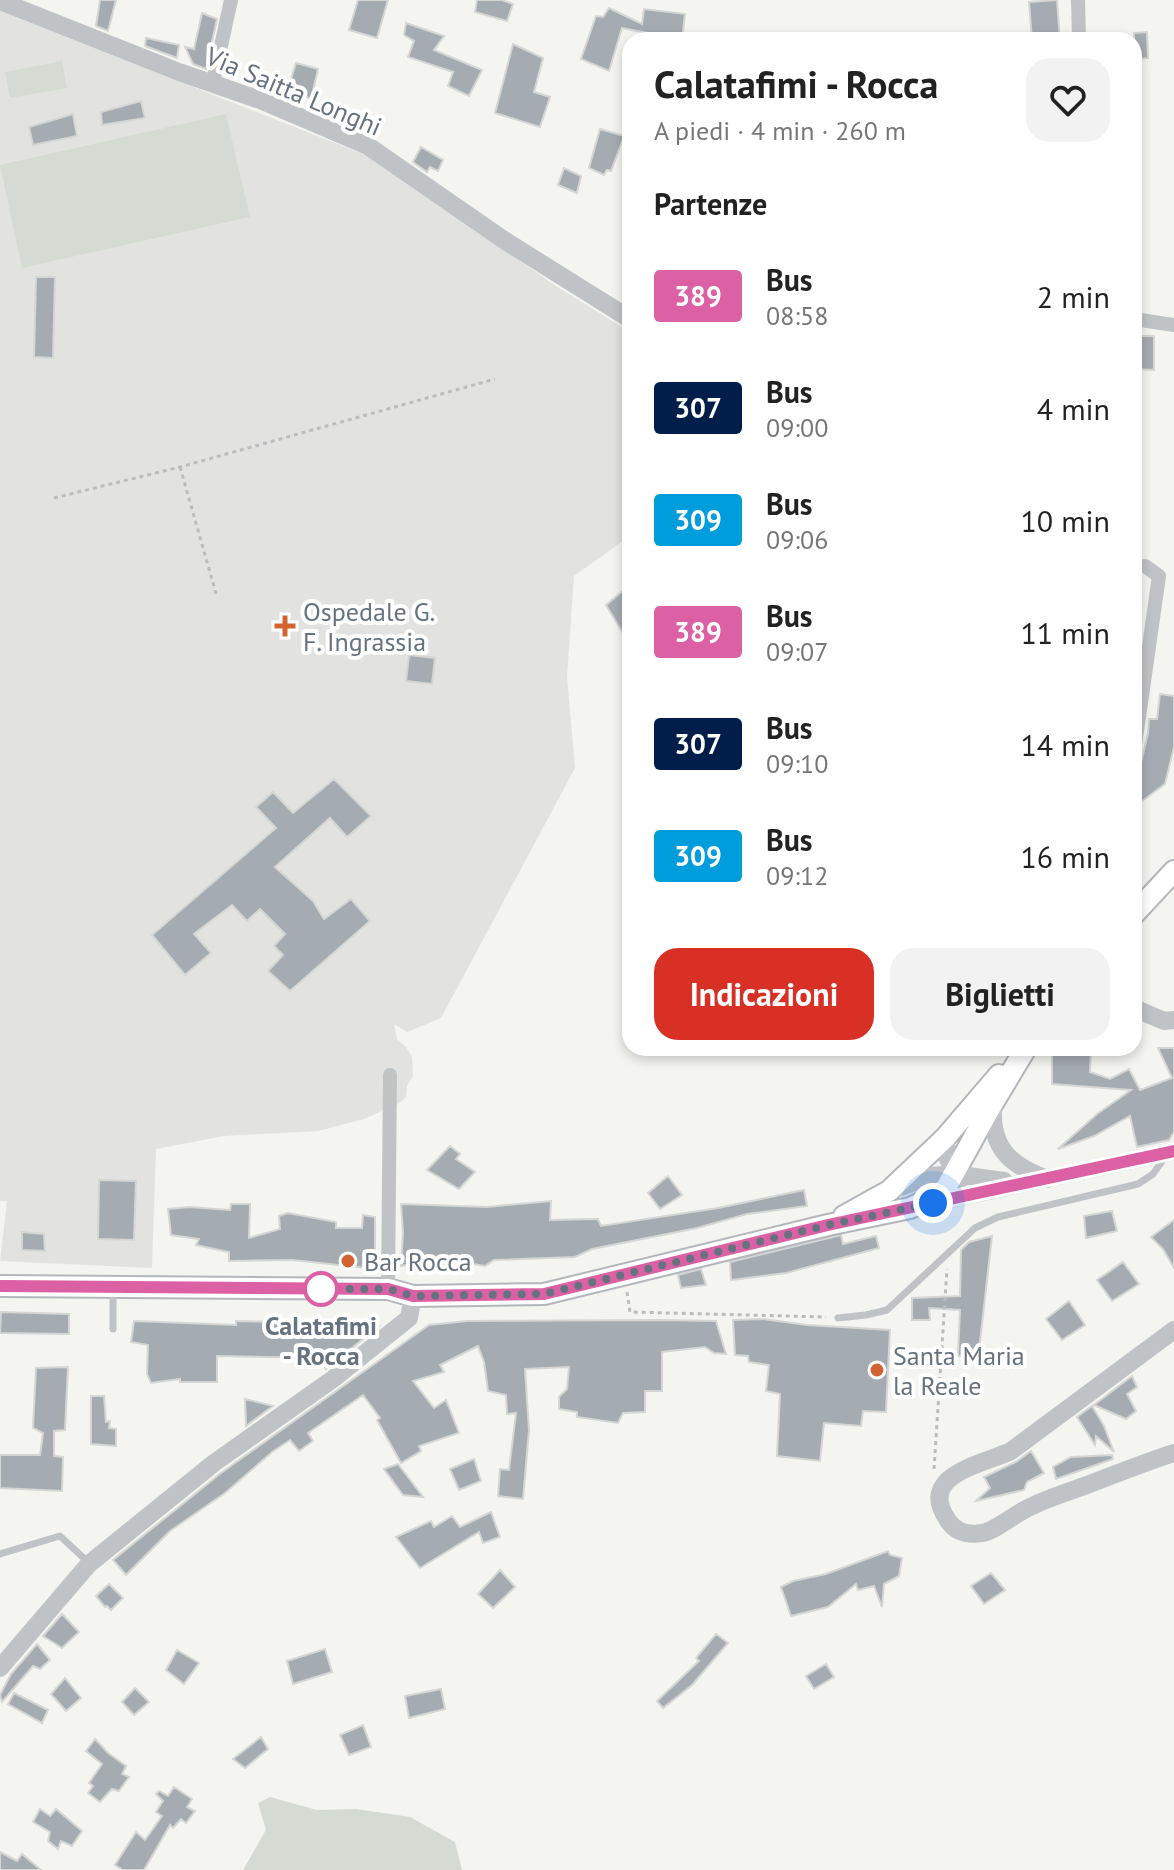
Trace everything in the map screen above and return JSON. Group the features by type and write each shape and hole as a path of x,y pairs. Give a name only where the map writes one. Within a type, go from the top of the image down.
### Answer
{"main road":[{"path":"1142,905 1174,871"},
{"path":"828,1225 889,1191 945,1138 1018,1056"},
{"path":"0,1286 388,1289 413,1296 544,1294 910,1208 936,1196 946,1188 1020,1056"}],"street":[{"path":"213,83 231,0"},
{"path":"1078,0 1079,32"},
{"name":"Via Saitta Longhi","path":"0,1 273,105 368,146 507,242 622,314"},
{"path":"1142,320 1174,325"},
{"path":"1142,696 1159,576 1145,566"},
{"path":"1142,1011 1164,1021 1174,1020"},
{"path":"388,1289 390,1075"},
{"path":"993,1103 995,1138 1005,1153 1016,1165 1047,1179"},
{"path":"945,1138 953,1174 965,1187 978,1192"},
{"path":"910,1208 1172,1149"},
{"path":"889,1191 933,1176 953,1174 1023,1183"},
{"path":"0,1668 89,1564 214,1463 333,1379 409,1318 413,1296"},
{"path":"1174,1330 1011,1451 962,1469 948,1478 940,1493 941,1509 952,1526 967,1535 986,1533 1031,1506 1174,1453"}],"lane":[{"path":"838,1318 887,1310 975,1228 998,1217 1138,1184 1153,1174 1172,1149"},
{"path":"113,1288 113,1329"},
{"path":"0,1554 60,1536 89,1564"}],"path":[{"path":"54,498 180,467 495,379"},
{"path":"180,467 217,597"},
{"path":"934,1469 948,1279 946,1253"},
{"path":"630,1312 838,1318"}],"shaded area":[{"name":"Ospedale G. F. Ingrassia","path":"0,11 371,157 556,286 622,327 622,542 574,576 567,677 575,768 441,1018 407,1032 394,1024 397,1039 412,1057 413,1076 407,1086 406,1097 397,1105 387,1106 364,1119 318,1131 224,1136 156,1149 152,1268 0,1261 7,1201 0,1201"},
{"path":"62,61 67,88 10,98 5,72"},
{"path":"226,114 250,217 22,268 0,165"},
{"path":"270,1797 317,1810 356,1809 410,1817 455,1842 462,1870 243,1870 266,1830 258,1803"}],"building":[{"path":"100,0 116,0 108,31 96,26"},
{"path":"358,0 388,0 377,38 349,30"},
{"path":"477,0 502,0 513,4 507,21 475,12"},
{"path":"1057,0 1059,32 1031,32 1029,2"},
{"path":"609,8 642,24 644,9 685,14 683,32 642,32 622,28 609,71 581,59 596,16 603,17"},
{"path":"202,13 217,19 206,69 193,64 185,47 194,49"},
{"path":"406,23 444,36 434,50 482,70 469,96 448,86 453,72 408,57 414,41 404,35"},
{"path":"1142,32 1147,32 1148,58 1142,58"},
{"path":"146,38 179,45 177,58 145,46"},
{"path":"513,44 543,58 534,92 550,97 540,127 495,113"},
{"path":"296,63 318,69 311,99 288,89"},
{"path":"141,101 145,118 102,125 101,112"},
{"path":"73,114 77,136 33,145 29,127"},
{"path":"600,129 622,135 611,171 607,170 604,175 589,168"},
{"path":"421,147 443,160 438,171 430,167 427,172 413,162"},
{"path":"564,168 581,176 577,193 558,185"},
{"path":"36,277 55,277 53,358 34,357"},
{"path":"1142,336 1154,336 1154,370 1142,369"},
{"path":"622,592 622,632 606,605"},
{"path":"409,655 435,658 432,684 406,681"},
{"path":"1160,694 1174,696 1174,747 1165,784 1142,801 1142,759 1149,719 1157,719"},
{"path":"334,779 371,816 347,837 330,818 275,867 313,901 324,919 351,899 370,921 290,991 268,971 283,955 274,946 285,934 260,909 247,921 232,905 194,934 211,953 185,975 152,935 276,828 256,807 273,792 293,813"},
{"path":"1158,1048 1174,1048 1174,1132 1169,1140 1137,1147 1130,1116 1094,1136 1058,1149 1097,1114 1131,1090 1052,1084 1052,1056 1091,1056 1090,1072 1110,1079 1129,1069 1140,1090 1172,1078"},
{"path":"450,1146 460,1154 456,1159 475,1172 459,1189 427,1170"},
{"path":"668,1176 682,1195 660,1209 648,1193"},
{"path":"99,1180 136,1181 134,1240 98,1239"},
{"path":"804,1190 807,1206 747,1214 697,1228 592,1249 575,1257 494,1260 485,1266 451,1260 444,1266 401,1266 401,1204 487,1207 551,1201 550,1220 598,1219 601,1226 718,1208"},
{"path":"231,1204 250,1204 249,1238 280,1229 279,1216 288,1213 336,1222 336,1228 362,1228 363,1215 375,1217 375,1269 293,1260 229,1261 229,1252 196,1245 199,1239 171,1235 168,1209 230,1210"},
{"path":"1112,1211 1117,1231 1086,1238 1084,1216"},
{"path":"1174,1220 1174,1268 1163,1249 1151,1237"},
{"path":"22,1232 44,1234 45,1251 22,1250"},
{"path":"841,1235 843,1244 876,1236 879,1248 786,1273 731,1280 730,1262"},
{"path":"992,1236 978,1359 958,1356 960,1310 929,1308 930,1320 912,1320 912,1298 960,1296 961,1250 969,1242"},
{"path":"1123,1262 1139,1284 1112,1301 1097,1280"},
{"path":"701,1269 706,1285 681,1288 678,1275"},
{"path":"1069,1301 1085,1325 1062,1340 1046,1319"},
{"path":"1,1312 69,1314 69,1334 0,1333"},
{"path":"763,1319 890,1330 886,1412 863,1411 861,1426 824,1423 820,1461 777,1456 780,1394 766,1391 769,1365 749,1362 748,1356 735,1355 733,1320"},
{"path":"134,1321 379,1326 326,1369 319,1358 217,1356 217,1382 180,1382 180,1379 151,1383 147,1374 148,1345 131,1342"},
{"path":"467,1321 716,1321 726,1354 714,1353 705,1347 662,1352 662,1391 645,1391 645,1412 623,1413 618,1423 577,1417 577,1412 559,1409 559,1397 567,1389 569,1367 525,1369 529,1430 523,1499 498,1496 500,1469 509,1470 516,1413 507,1414 506,1395 488,1391 478,1346 440,1365 444,1372 413,1381 434,1408 446,1400 459,1433 419,1446 421,1451 401,1463 377,1420 380,1418 363,1395 308,1433 313,1441 299,1451 290,1440 272,1452 225,1493 170,1531 126,1575 113,1560 221,1473 429,1325"},
{"path":"68,1367 65,1430 54,1431 54,1456 63,1457 62,1491 0,1488 0,1455 40,1455 43,1433 33,1428 36,1368"},
{"path":"1132,1376 1137,1387 1127,1394 1136,1411 1126,1419 1094,1405"},
{"path":"91,1396 104,1396 106,1422 110,1421 109,1428 116,1429 116,1446 91,1444"},
{"path":"245,1399 273,1406 246,1426"},
{"path":"1092,1406 1114,1452 1096,1436 1095,1445 1077,1417"},
{"path":"1031,1451 1044,1473 1027,1482 1024,1490 976,1501 990,1488 984,1477"},
{"path":"1112,1455 1113,1459 1056,1479 1053,1467 1071,1457"},
{"path":"474,1459 481,1481 459,1490 450,1469"},
{"path":"398,1464 423,1497 403,1495 384,1469"},
{"path":"491,1512 500,1537 483,1543 479,1532 420,1568 396,1537 431,1521 434,1527 452,1516 460,1527"},
{"path":"888,1551 890,1555 902,1558 899,1576 884,1584 882,1607 874,1586 858,1590 856,1584 828,1607 791,1616 781,1587"},
{"path":"500,1570 515,1587 493,1608 478,1594"},
{"path":"991,1573 1005,1590 984,1604 971,1586"},
{"path":"109,1584 123,1598 111,1610 96,1596"},
{"path":"62,1614 79,1632 62,1648 43,1636"},
{"path":"716,1634 728,1643 692,1685 663,1708 657,1701 699,1661 696,1658"},
{"path":"37,1644 50,1660 40,1669 33,1666 2,1702 0,1695 11,1674"},
{"path":"325,1649 332,1672 293,1684 287,1661"},
{"path":"177,1650 199,1663 184,1684 166,1670"},
{"path":"826,1664 834,1677 814,1689 806,1676"},
{"path":"65,1678 81,1698 66,1711 51,1694"},
{"path":"135,1688 149,1702 134,1715 122,1702"},
{"path":"441,1689 445,1709 409,1718 405,1696"},
{"path":"14,1693 48,1710 42,1723 8,1704"},
{"path":"363,1725 371,1747 349,1755 340,1735"},
{"path":"261,1737 268,1749 245,1768 233,1759"},
{"path":"95,1739 126,1766 122,1774 129,1777 119,1791 112,1789 100,1802 88,1793 93,1786 89,1783 102,1764 86,1751"},
{"path":"174,1787 192,1799 187,1807 195,1811 186,1823 181,1819 173,1828 170,1825 144,1870 123,1870 115,1865 136,1832 145,1840 162,1816 156,1812 163,1801 156,1794 159,1791 168,1796"},
{"path":"40,1809 50,1816 56,1809 82,1831 72,1846 61,1841 58,1849 48,1841 50,1832 33,1822"},
{"path":"0,1852 17,1861 22,1854 41,1870 0,1870"}],"bus line":[{"name":"389","path":"0,1286 388,1289 413,1296 544,1294 828,1225 1174,1151"}],"place":[{"name":"Ospedale G. F. Ingrassia","path":"285,626"},
{"name":"Bar Rocca","path":"348,1261"},
{"name":"Calatafimi - Rocca","path":"321,1289"},
{"name":"Santa Maria la Reale","path":"877,1370"}],"route":[{"path":"321,1289 388,1289 413,1296 544,1294 828,1225 933,1203"}]}
